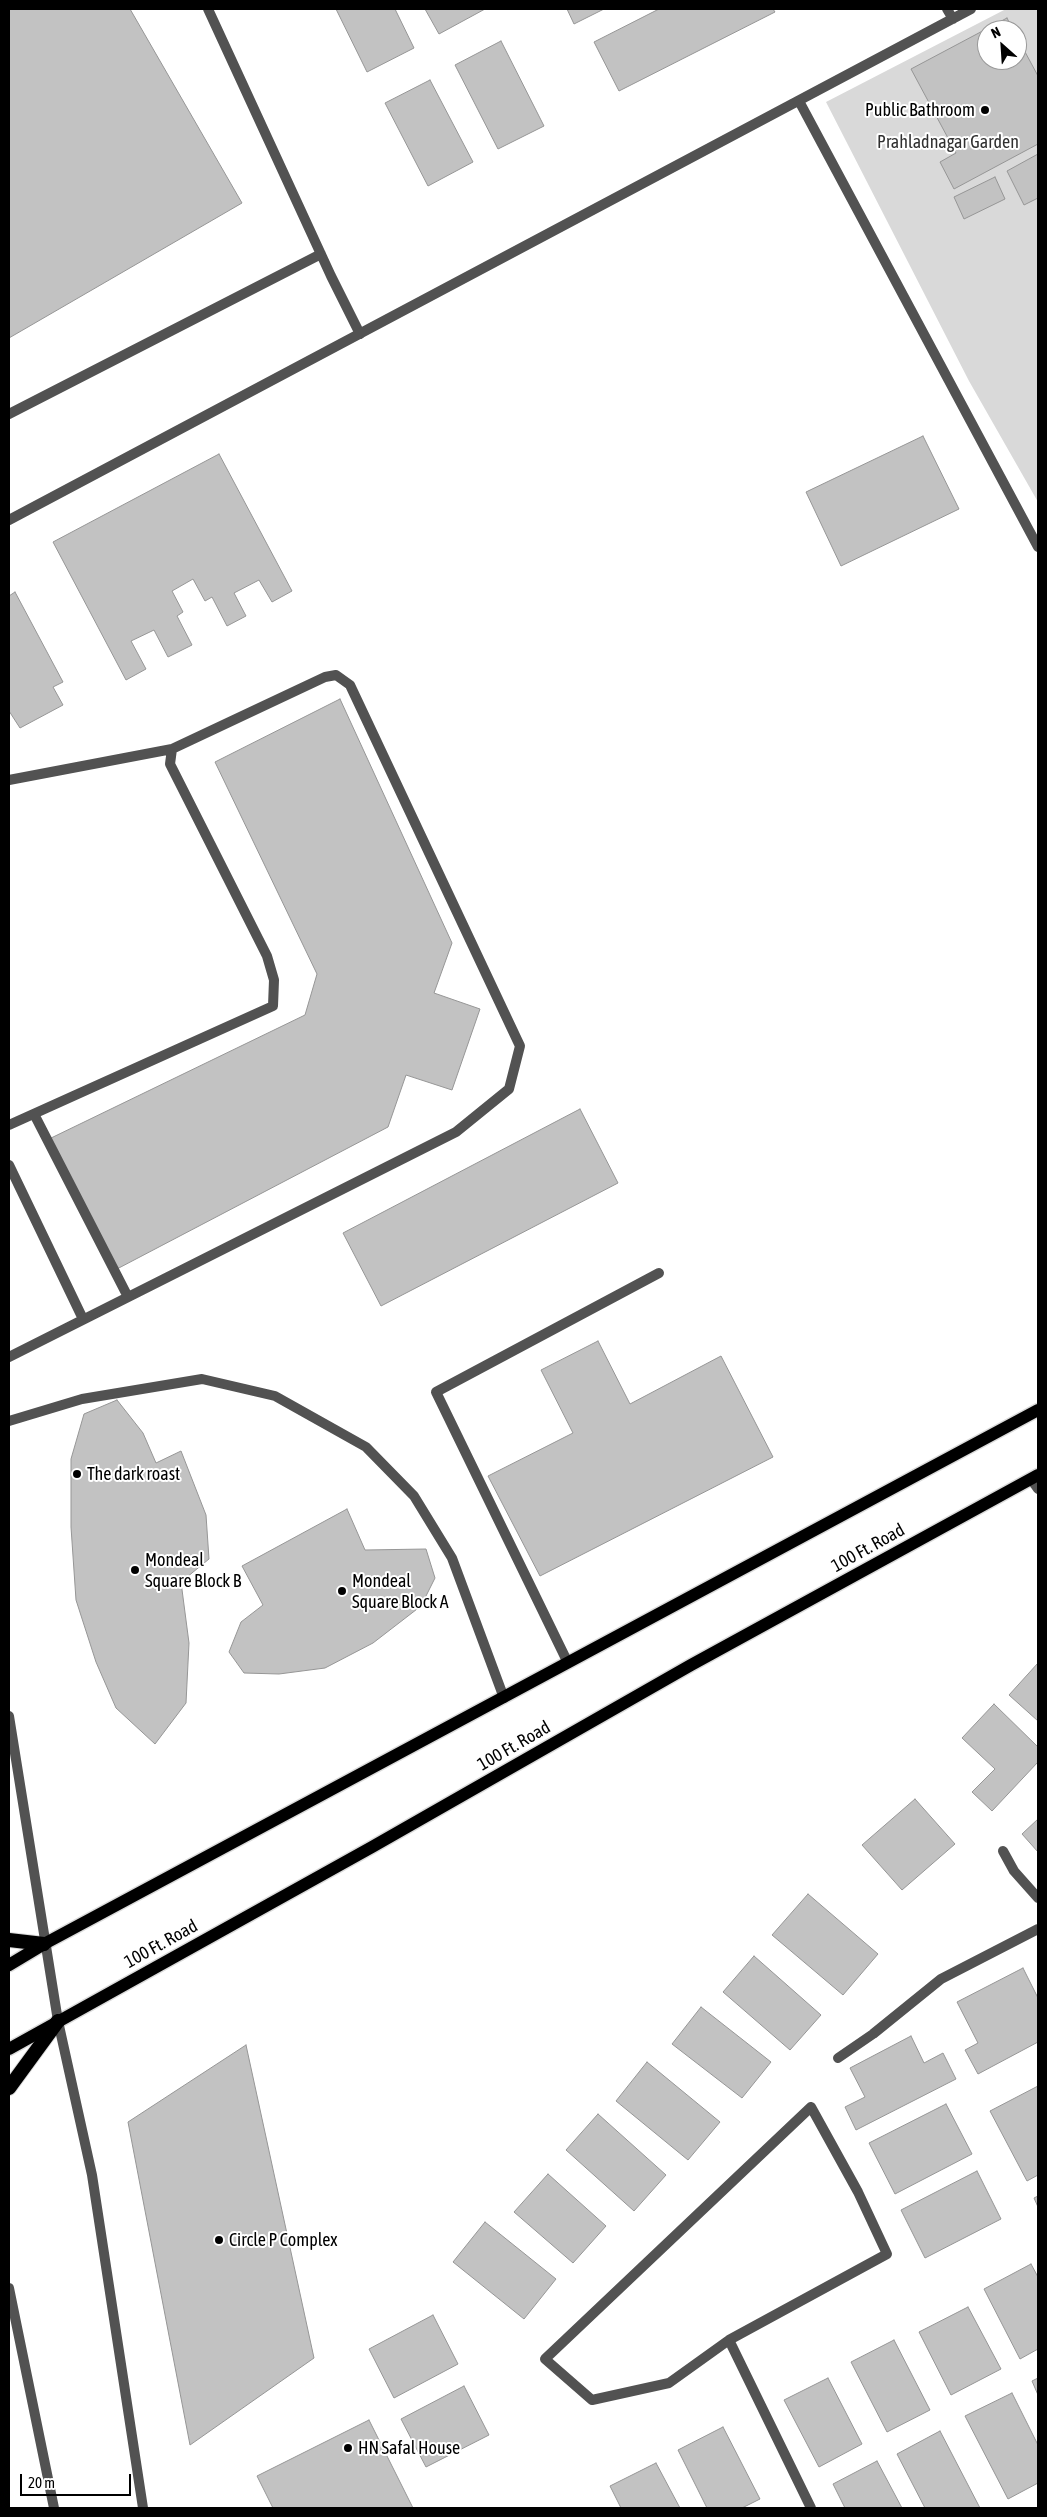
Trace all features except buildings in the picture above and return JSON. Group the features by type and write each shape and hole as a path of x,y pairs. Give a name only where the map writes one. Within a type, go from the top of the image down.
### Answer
{"highway":[{"path":"9,1940 44,1944"},
{"path":"9,2088 58,2021"}],"main road":[{"path":"9,1965 44,1944 1038,1410"},
{"name":"100 Ft. Road","path":"9,2049 372,1847 691,1665 1036,1481"}],"street":[{"path":"208,9 360,334"},
{"path":"947,9 953,18"},
{"path":"9,520 971,9"},
{"path":"799,101 1038,547"},
{"path":"9,414 321,254"},
{"path":"9,780 172,749 325,677 336,675 350,685 520,1046 509,1089 456,1132 9,1357"},
{"path":"9,1125 273,1006 274,980 267,956 170,764 172,749"},
{"path":"34,1114 128,1297"},
{"path":"9,1165 83,1319"},
{"path":"568,1663 436,1392 659,1273"},
{"path":"9,1421 82,1399 202,1379 275,1396 358,1442 366,1447 414,1496 452,1558 504,1698"},
{"path":"9,1716 44,1944 58,2021 92,2175 143,2508"},
{"path":"1003,1851 1014,1871 1038,1898"},
{"path":"838,2058 873,2034 941,1979 1038,1928"},
{"path":"811,2107 858,2192 887,2254 729,2340 670,2383 592,2400 545,2359 811,2107"},
{"path":"9,2288 54,2508"},
{"path":"729,2340 811,2508"}],"green space":[{"name":"Prahladnagar Garden","path":"1006,9 1038,9 1038,502 969,381 826,102 977,24 977,70 1027,70 1027,20 985,20"}],"place":[{"name":"Public Bathroom","path":"985,110"},
{"name":"The dark roast","path":"77,1474"},
{"name":"Mondeal Square Block B","path":"135,1570"},
{"name":"Mondeal Square Block A","path":"342,1591"},
{"name":"Circle P Complex","path":"219,2240"},
{"name":"HN Safal House","path":"348,2448"}]}
